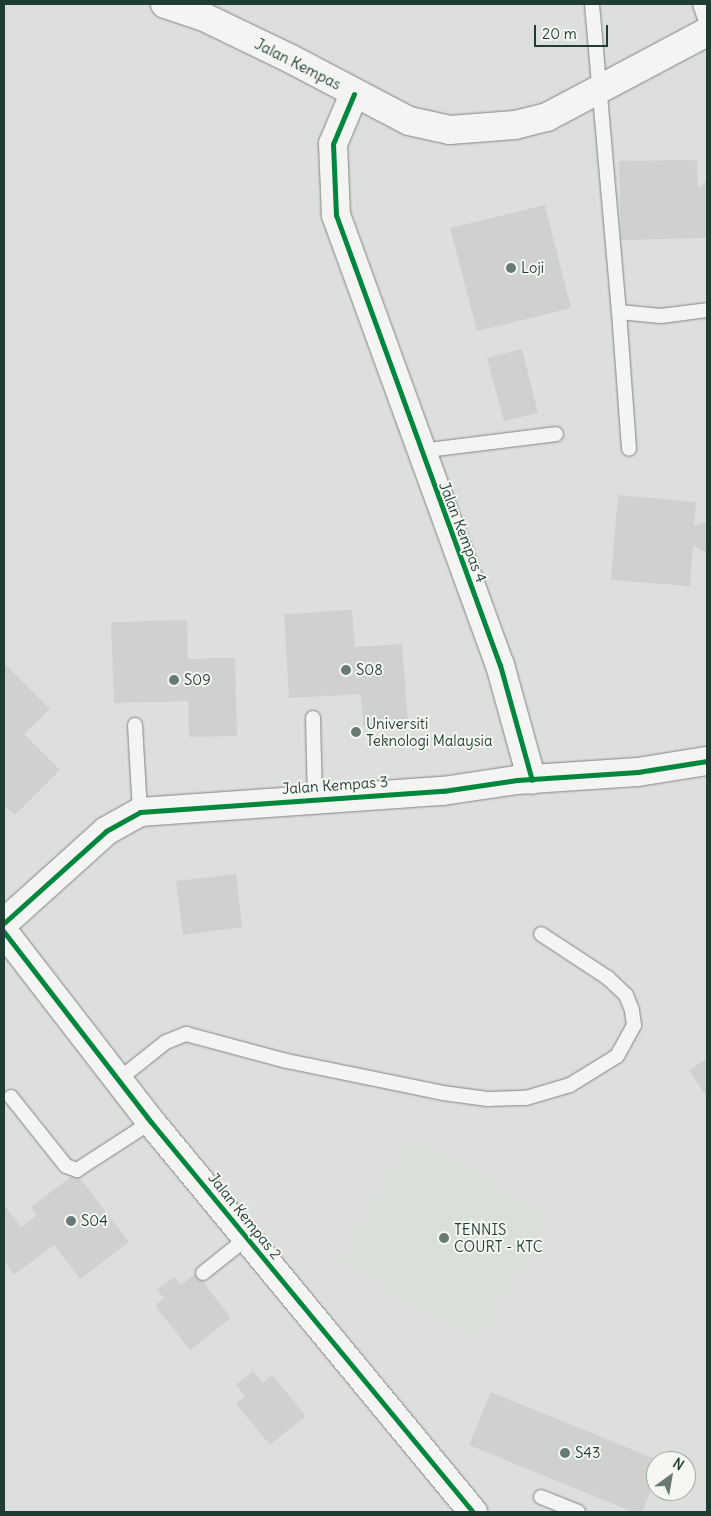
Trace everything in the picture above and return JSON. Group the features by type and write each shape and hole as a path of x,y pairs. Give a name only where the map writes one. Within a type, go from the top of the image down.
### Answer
{"street":[{"name":"Jalan Kempas","path":"165,4 213,22 409,121 450,130 514,125 547,117 707,32"},
{"name":"Jalan Kempas 4","path":"354,94 333,144 336,215 420,451 500,664 532,780"},
{"name":"Jalan Kempas 3","path":"4,923 106,831 140,812 443,791 532,780 638,772 707,761"},
{"name":"Jalan Kempas 2","path":"4,932 151,1122 472,1512"}],"lane":[{"path":"592,4 601,90 630,448"},
{"path":"700,4 707,24"},
{"path":"619,312 661,316 707,310"},
{"path":"420,451 556,434"},
{"path":"313,718 315,799"},
{"path":"135,725 140,812"},
{"path":"118,1080 166,1042 186,1034 363,1078 452,1094 526,1098 570,1085 617,1056 634,1025 632,1010 626,995 608,978 541,934"},
{"path":"11,1097 66,1166 77,1170 151,1122"},
{"path":"203,1274 247,1238"},
{"path":"541,1498 578,1512"}],"shaded area":[{"name":"Universiti Teknologi Malaysia","path":"4,4 707,4 707,1512 4,1512"},
{"name":"TENNIS COURT - KTC","path":"410,1139 546,1213 479,1338 342,1263"}],"building":[{"path":"697,160 698,188 707,180 707,238 621,240 619,161"},
{"name":"Loji","path":"545,205 571,308 477,331 450,228"},
{"path":"522,349 538,413 504,421 487,358"},
{"path":"618,495 696,502 694,526 707,521 707,553 693,545 690,586 611,580"},
{"name":"S08","path":"352,610 355,647 402,644 408,723 363,726 361,694 289,698 284,614"},
{"name":"S09","path":"187,620 188,659 235,658 237,736 189,737 188,701 114,703 111,622"},
{"path":"4,663 50,709 24,734 60,770 15,815 4,805"},
{"path":"236,874 242,927 183,935 176,881"},
{"path":"707,1059 707,1098 689,1070"},
{"name":"S04","path":"76,1173 129,1242 80,1279 54,1245 14,1275 4,1261 4,1205 21,1227 37,1215 31,1207"},
{"path":"196,1273 231,1318 190,1350 155,1306 164,1298 157,1290 174,1277 181,1285"},
{"path":"253,1371 263,1383 272,1375 306,1416 270,1445 236,1404 245,1396 236,1385"},
{"name":"S43","path":"491,1392 646,1455 647,1501 642,1512 633,1512 469,1445"}],"cycle path":[{"path":"354,94 333,144 336,215 500,665 532,780"},
{"path":"4,923 106,831 140,812 443,791 517,780 638,772 707,761"},
{"path":"4,932 151,1122 473,1512"}],"place":[{"name":"Loji","path":"511,268"},
{"name":"S08","path":"346,670"},
{"name":"S09","path":"174,680"},
{"name":"Universiti Teknologi Malaysia","path":"356,732"},
{"name":"S04","path":"71,1221"},
{"name":"TENNIS COURT - KTC","path":"444,1238"},
{"name":"S43","path":"565,1453"}]}
